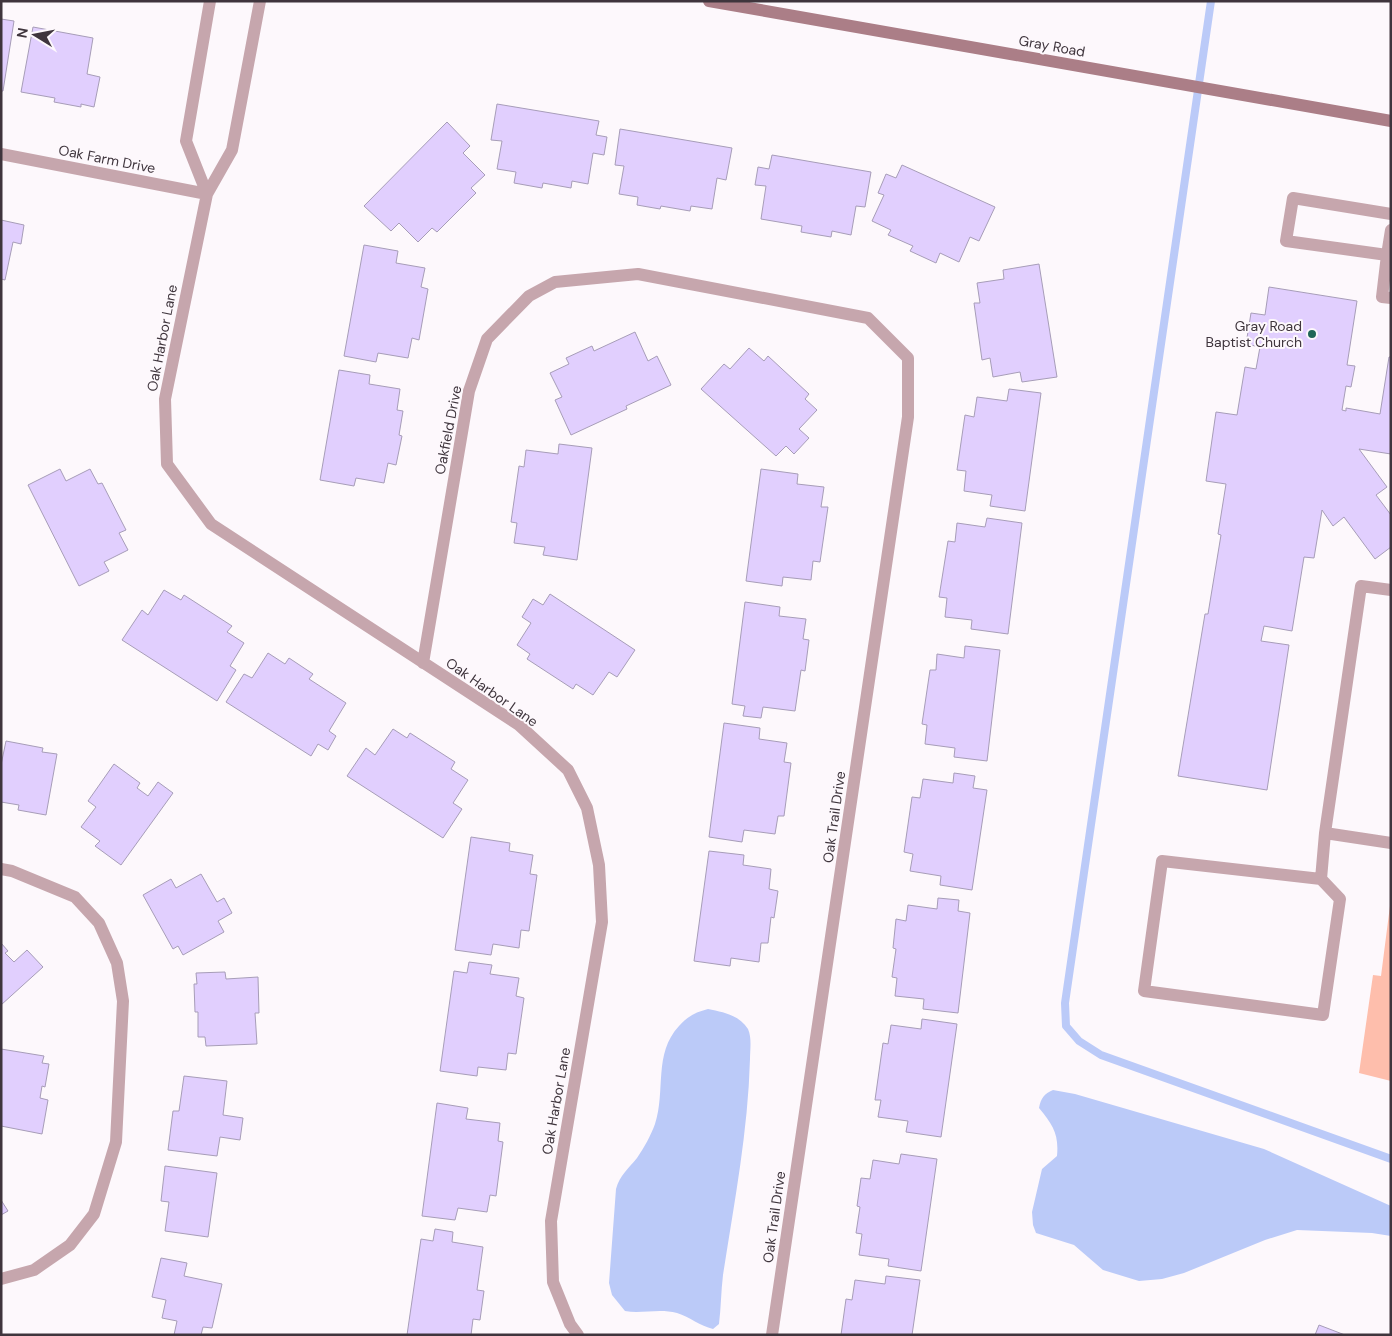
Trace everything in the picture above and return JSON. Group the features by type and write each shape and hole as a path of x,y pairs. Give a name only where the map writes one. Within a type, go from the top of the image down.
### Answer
{"street":[{"path":"207,194 186,141 210,1"},
{"name":"Oak Harbor Lane","path":"260,1 232,150 207,194 165,399 167,464 211,524 519,725 568,770 587,808 599,865 602,922 551,1222 553,1282 570,1324 578,1335"},
{"name":"Gray Road","path":"709,1 1391,121"},
{"name":"Oak Farm Drive","path":"1,154 207,194"},
{"path":"1386,255 1286,241 1293,198 1391,214"},
{"path":"1391,230 1386,255 1382,297 1391,298"},
{"name":"Oakfield Drive","path":"423,663 469,391 487,339 529,296 555,282 638,274 868,318"},
{"name":"Oak Trail Drive","path":"772,1335 908,417 908,358 868,318"},
{"path":"1321,878 1162,861 1144,991 1323,1015 1340,899 1321,878 1325,833 1362,586 1391,590"},
{"path":"1325,833 1391,842"},
{"path":"1,869 12,871 75,897 99,923 117,963 123,1001 116,1142 94,1214 70,1245 34,1270 1,1279"}],"shaded area":[{"path":"1391,898 1391,1081 1359,1073 1373,975 1381,976"}],"water":[{"path":"708,1009 725,1013 740,1020 748,1029 751,1044 743,1141 723,1275 719,1324 713,1329 677,1313 625,1311 612,1295 609,1283 616,1189 622,1176 642,1150 655,1124 666,1048 671,1037 682,1023 692,1015"},
{"path":"1053,1090 1075,1094 1264,1149 1391,1206 1391,1236 1372,1233 1297,1230 1265,1240 1184,1273 1162,1279 1139,1281 1103,1270 1074,1245 1036,1233 1033,1225 1032,1212 1042,1169 1057,1156 1057,1142 1054,1130 1039,1108 1043,1097"}],"building":[{"path":"1,19 14,21 3,91 1,91"},
{"path":"33,27 93,38 87,74 100,77 94,107 81,104 81,107 54,102 55,98 21,92"},
{"path":"497,104 599,121 596,135 607,137 604,155 593,153 588,184 572,181 571,188 543,183 542,188 514,183 516,172 497,169 502,141 491,140"},
{"path":"447,122 470,146 463,153 485,175 471,188 476,193 437,232 432,228 418,242 399,223 391,231 364,206"},
{"path":"620,129 732,148 726,180 717,178 712,209 691,206 690,211 661,206 660,209 637,205 638,197 619,194 624,166 615,165"},
{"path":"772,155 871,172 865,207 856,206 851,235 832,231 831,237 801,232 802,226 761,219 766,186 755,185 758,167 769,169"},
{"path":"902,165 995,207 979,241 970,237 959,262 940,253 936,263 910,251 913,246 888,235 891,230 872,221 884,195 878,193 886,174 896,178"},
{"path":"1,220 24,225 21,244 13,242 5,280 1,279"},
{"path":"364,245 398,251 396,263 425,268 421,287 428,289 419,340 412,338 408,358 378,353 376,362 344,356"},
{"path":"1039,264 1057,377 1022,382 1020,372 993,377 990,358 982,360 974,303 980,303 977,283 1004,279 1003,270"},
{"path":"1269,287 1357,301 1347,365 1355,366 1351,387 1346,386 1342,410 1346,411 1346,408 1380,414 1389,357 1391,357 1391,454 1359,449 1387,487 1376,495 1391,515 1391,547 1375,559 1344,517 1333,526 1322,510 1314,558 1304,557 1292,631 1264,626 1261,641 1289,645 1267,790 1178,776 1205,614 1208,614 1221,535 1218,534 1226,484 1206,481 1216,412 1237,415 1245,367 1256,369 1260,347 1246,344 1251,313 1265,315"},
{"path":"635,332 648,361 657,356 671,385 626,406 627,409 571,435 555,400 562,397 550,373 569,364 566,358 592,346 594,351"},
{"path":"749,348 764,361 768,356 809,394 805,399 817,410 799,429 809,438 794,454 786,446 776,456 701,389 724,364 730,369"},
{"path":"339,370 370,375 369,384 400,389 397,410 403,411 399,435 402,436 396,465 388,463 384,483 356,478 354,486 320,480"},
{"path":"1009,389 1041,393 1025,511 990,506 992,495 964,491 966,471 957,470 965,415 974,417 977,397 1007,401"},
{"path":"559,444 592,448 577,560 543,555 545,547 514,543 517,523 511,522 519,466 524,467 526,450 558,454"},
{"path":"60,469 66,481 90,469 98,484 102,483 126,530 119,533 128,550 104,562 109,571 79,586 28,485"},
{"path":"761,469 798,474 797,484 824,487 821,507 828,507 820,562 813,561 811,580 783,577 782,586 746,581"},
{"path":"987,518 1022,523 1008,634 971,629 972,620 945,617 947,598 939,597 948,541 955,542 957,523 985,527"},
{"path":"164,590 181,600 184,595 232,626 227,632 244,643 230,666 236,670 217,701 122,640 142,610 148,615"},
{"path":"550,594 635,650 617,677 609,672 593,695 576,684 573,689 527,659 530,654 517,645 531,623 522,617 533,599 543,605"},
{"path":"745,602 780,607 779,616 806,619 803,639 809,640 805,671 801,670 795,711 763,707 761,718 743,716 745,706 732,704"},
{"path":"965,646 1000,650 987,761 954,757 955,748 925,744 927,725 922,724 930,670 936,670 937,654 964,658"},
{"path":"268,653 285,664 289,658 313,674 309,679 346,703 329,731 336,736 328,750 318,744 311,756 226,702 244,674 252,678"},
{"path":"724,723 760,728 759,739 787,743 784,762 791,763 784,816 778,816 775,834 744,830 742,842 709,837"},
{"path":"393,729 407,738 410,733 455,762 451,769 468,780 453,803 462,809 443,838 347,776 366,748 375,755"},
{"path":"6,741 43,748 42,752 57,754 46,815 18,810 19,805 1,802 1,765"},
{"path":"114,764 140,783 137,788 148,796 158,782 173,793 121,865 95,846 100,841 81,827 96,807 88,801"},
{"path":"954,773 975,776 973,788 987,790 972,890 940,885 941,876 910,871 913,854 904,852 912,797 920,798 923,779 953,783"},
{"path":"471,837 510,843 509,851 533,855 530,874 537,875 529,931 521,930 519,948 493,944 491,955 455,950"},
{"path":"709,851 744,855 743,865 771,869 769,889 778,891 774,918 771,917 768,943 761,943 759,962 731,958 730,966 694,961"},
{"path":"201,874 217,902 224,898 232,913 218,921 224,932 183,955 178,946 173,949 143,895 171,879 176,888"},
{"path":"938,898 959,900 958,911 970,913 958,1013 923,1009 924,999 895,996 897,978 892,977 896,949 893,948 896,919 906,921 908,905 937,909"},
{"path":"1,943 8,951 5,953 14,962 27,950 43,967 1,1005"},
{"path":"469,962 492,965 490,974 519,978 516,996 524,998 516,1054 508,1053 506,1070 478,1067 477,1076 440,1071 454,971 467,973"},
{"path":"225,972 226,979 258,977 259,1013 255,1013 257,1044 206,1046 205,1037 198,1037 198,1012 195,1012 194,984 197,984 196,973"},
{"path":"922,1019 957,1024 941,1137 906,1132 908,1121 878,1117 881,1100 875,1100 883,1043 888,1044 891,1025 921,1029"},
{"path":"1,1049 44,1056 42,1063 49,1064 45,1087 42,1086 40,1098 48,1100 42,1134 1,1126"},
{"path":"184,1076 227,1081 223,1115 243,1118 240,1140 220,1137 217,1156 168,1150 173,1111 179,1111"},
{"path":"437,1103 468,1108 466,1119 500,1123 498,1141 503,1142 496,1196 490,1195 487,1212 458,1208 455,1220 422,1216"},
{"path":"901,1154 937,1159 921,1271 888,1266 889,1259 859,1255 862,1234 856,1233 860,1207 857,1206 861,1178 870,1179 873,1160 899,1164"},
{"path":"165,1166 217,1173 208,1237 165,1231 169,1202 161,1201"},
{"path":"1,1200 8,1211 1,1215"},
{"path":"435,1229 453,1232 452,1242 483,1247 477,1290 484,1291 480,1320 473,1319 471,1335 407,1335 421,1239 433,1241"},
{"path":"161,1258 187,1263 184,1276 222,1284 212,1328 203,1327 201,1335 174,1335 177,1321 162,1318 166,1300 152,1297"},
{"path":"886,1276 920,1280 912,1335 841,1335 846,1299 852,1300 855,1280 885,1284"},
{"path":"1319,1325 1345,1335 1315,1335"}],"waterway":[{"path":"1211,1 1065,1003 1066,1026 1079,1041 1101,1055 1391,1159"}],"place":[{"name":"Gray Road Baptist Church","path":"1312,334"}]}
